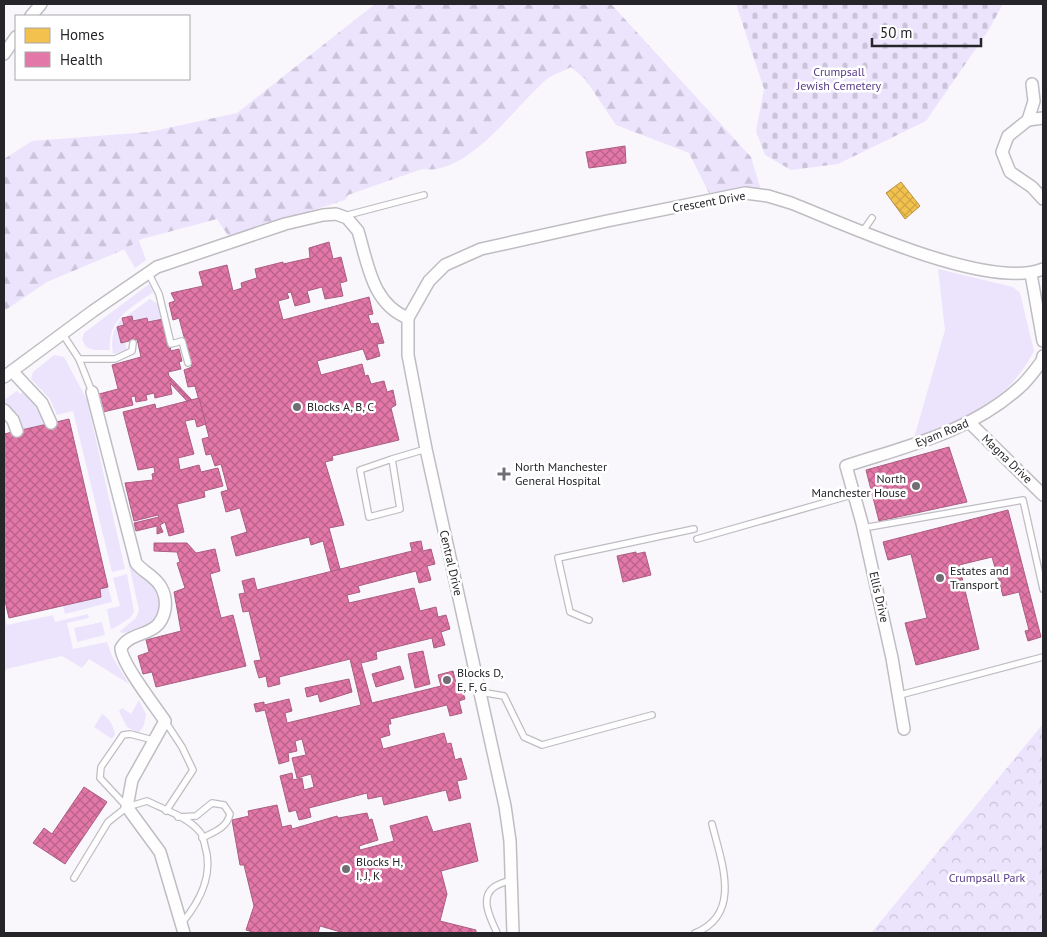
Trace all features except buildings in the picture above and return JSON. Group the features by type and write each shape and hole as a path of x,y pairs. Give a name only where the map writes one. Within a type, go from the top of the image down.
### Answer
{"street":[{"path":"32,15 41,4"},
{"path":"4,54 15,38"},
{"path":"1028,120 1034,101 1032,84"},
{"path":"1043,118 1028,120 1008,136 1002,152 1010,172 1032,187 1043,199"},
{"name":"Crescent Drive","path":"408,318 429,281 445,265 481,249 745,193 768,196 791,203 947,262 978,270 1031,274"},
{"path":"51,423 42,403 8,374 148,272 285,224 323,215 343,216 352,222 358,231 377,294 396,313 408,318"},
{"path":"1043,269 1031,274 1043,341"},
{"name":"Central Drive","path":"408,318 408,355 426,449 505,806 510,841 514,933"},
{"name":"Eyam Road","path":"846,466 922,443 970,423 1020,387 1042,361 1043,356"},
{"path":"92,392 136,563 157,580 165,594 166,602 162,619 154,629 126,641 120,651 165,721 132,780 127,807 160,852 183,928"},
{"path":"4,410 12,420 17,431"},
{"name":"Magna Drive","path":"970,423 1043,495"},
{"name":"Ellis Drive","path":"846,466 864,528 900,695 904,730"}],"lane":[{"path":"343,216 424,195"},
{"path":"863,231 872,218"},
{"path":"148,272 159,294 171,344 182,341 188,363"},
{"path":"62,333 79,359 92,392"},
{"path":"79,359 121,357 132,351 133,342"},
{"path":"392,459 400,509 368,517 360,470 392,459 426,449"},
{"path":"697,538 855,494"},
{"path":"864,528 1023,500 1043,589"},
{"path":"589,620 570,612 558,558 694,529"},
{"path":"900,695 1043,657"},
{"path":"480,692 504,696 524,737 542,745 652,715"},
{"path":"165,721 182,747 193,770 166,811"},
{"path":"127,807 100,778 100,768 123,735 130,734 153,740"},
{"path":"74,878 108,822 127,807 147,801 178,817 201,832 209,873 201,894 183,928"},
{"path":"178,817 196,816 212,803 224,805 230,814 229,822 222,828 202,838"},
{"path":"695,933 709,926 722,909 727,886 712,824"},
{"path":"497,933 487,910 488,895 493,888 512,880"}],"green space":[{"path":"375,4 611,4 751,157 761,190 709,193 689,153 616,125 585,79 571,67 547,79 490,137 457,162 440,168 422,169 348,195 345,200 229,237 217,219 142,239 123,250 47,282 4,311 4,159 32,141 149,132 237,113"},
{"name":"Crumpsall Jewish Cemetery","path":"736,4 1003,4 988,31 926,121 838,164 791,170 765,155 756,131 764,89"},
{"path":"139,241 146,260 135,268 124,249"},
{"path":"938,269 1013,287 1020,293 1034,351 1020,374 997,397 970,414 914,438 945,330"},
{"path":"149,284 153,292 129,309 116,322 110,339 110,350 94,350 86,347 82,339 84,333"},
{"path":"150,299 158,304 163,319 148,322 147,318 133,321 132,316 125,317"},
{"path":"122,318 124,325 117,328 121,343 125,342 127,350 113,354 113,335"},
{"path":"54,355 64,357 87,400 125,569 112,572 73,411 57,415 50,399 31,379 33,372"},
{"path":"17,391 20,394 23,392 38,405 45,424 22,430 10,409 4,404 4,400"},
{"path":"126,552 130,560 156,589 160,606 155,620 147,627 121,633 120,631 136,618 139,610"},
{"path":"127,574 134,612 130,618 111,630 107,609 120,606 113,578"},
{"path":"108,587 112,602 65,614 63,606 101,597 100,589"},
{"path":"4,614 7,625 53,615 55,622 88,614 89,618 67,623 73,649 107,642 112,656 129,684 89,659 82,668 62,656 6,669 4,673"},
{"path":"102,622 105,635 77,642 74,628"},
{"path":"139,700 146,714 144,725 139,733 127,727 119,711 122,708 131,714"},
{"path":"102,714 109,720 113,728 115,734 112,739 94,727"},
{"name":"Crumpsall Park","path":"1043,724 1043,933 871,933"}],"place":[{"name":"Blocks A, B, C","path":"297,407"},
{"name":"North Manchester General Hospital","path":"504,474"},
{"name":"North Manchester House","path":"916,486"},
{"name":"Estates and Transport","path":"940,578"},
{"name":"Blocks D, E, F, G","path":"447,680"},
{"name":"Blocks H, I, J, K","path":"346,869"}]}
